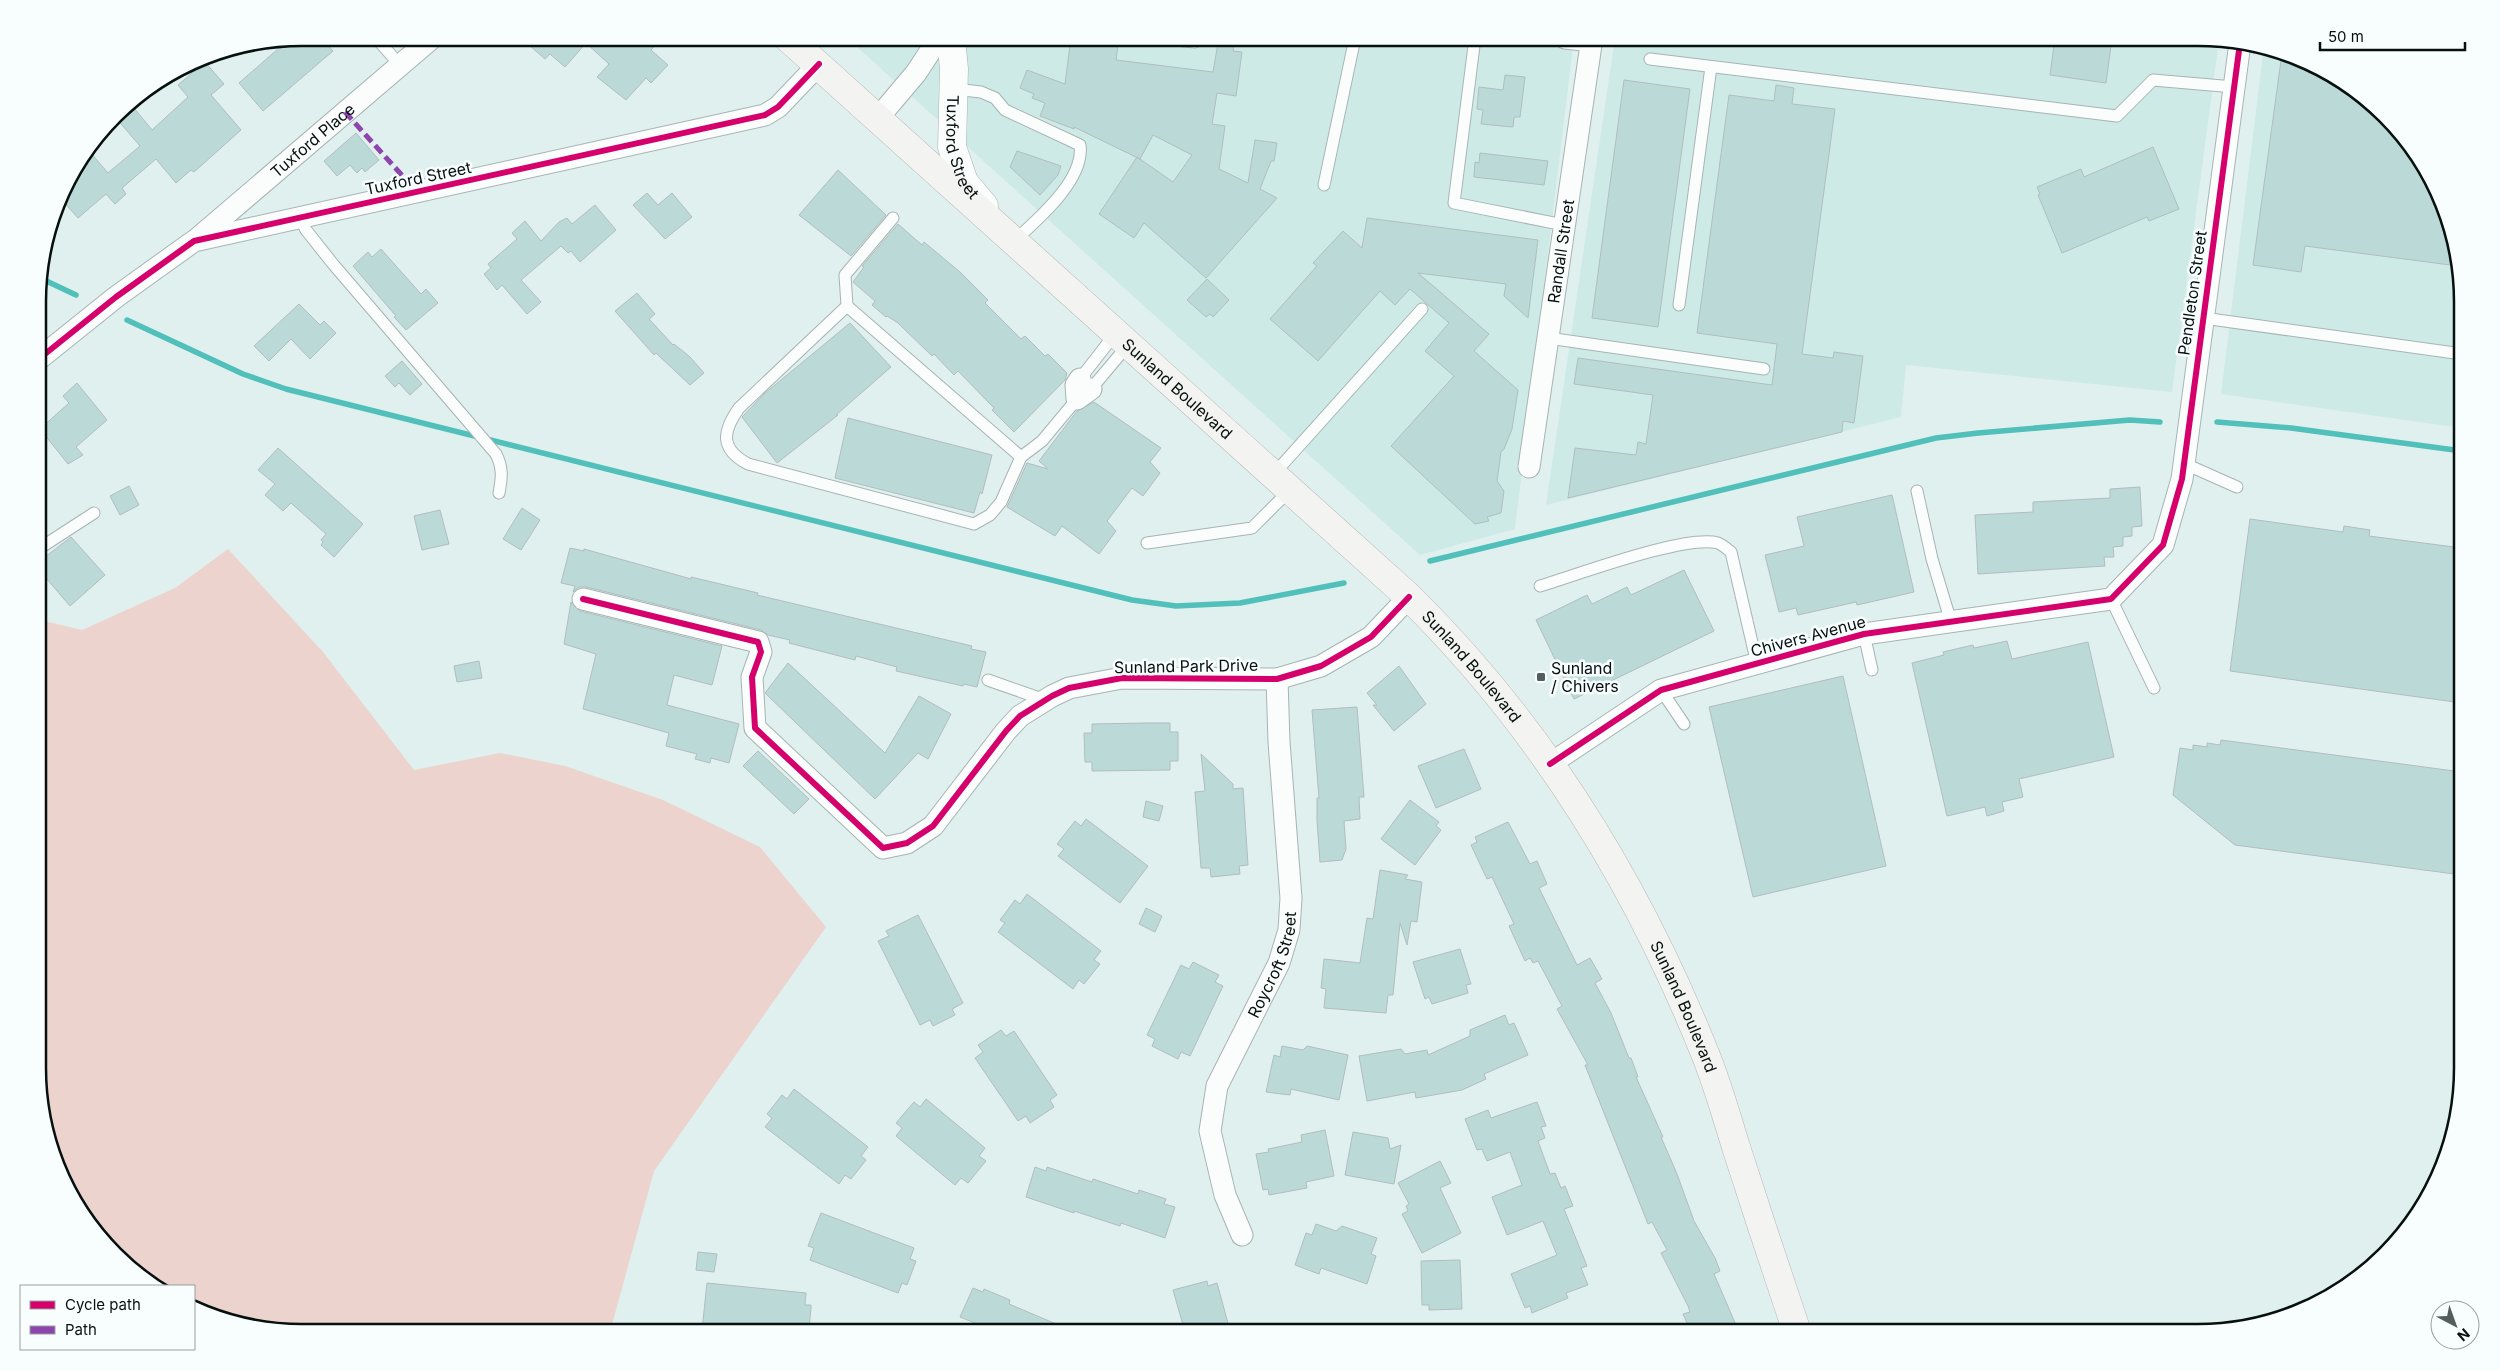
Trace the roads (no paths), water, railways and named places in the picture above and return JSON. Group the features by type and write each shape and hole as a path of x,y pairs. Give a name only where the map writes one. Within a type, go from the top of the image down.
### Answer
{"main road":[{"name":"Sunland Boulevard","path":"798,46 1409,597 1478,669 1550,764 1594,828 1623,879 1677,987 1705,1054 1794,1324"}],"street":[{"name":"Tuxford Place","path":"194,241 421,46"},
{"path":"878,118 916,73 934,46"},
{"name":"Tuxford Street","path":"951,46 954,89 952,147 964,182 1013,242"},
{"name":"Randall Street","path":"1529,467 1591,46"},
{"name":"Pendleton Street","path":"2111,598 2163,545 2184,463 2239,49"},
{"name":"Tuxford Street","path":"46,353 116,297 194,241 765,116 778,107 819,64"},
{"name":"Sunland Park Drive","path":"583,599 758,642 761,652 752,677 755,728 883,848 907,844 933,826 1006,731 1020,716 1069,688 1122,678 1277,679 1321,666 1371,637 1409,597"},
{"name":"Chivers Avenue","path":"1550,764 1662,690 1864,634 2111,598"},
{"name":"Roycroft Street","path":"1242,1236 1225,1195 1210,1131 1217,1086 1279,963 1289,930 1291,898 1279,742 1277,679"}],"lane":[{"path":"383,46 400,65"},
{"path":"1324,185 1353,46"},
{"path":"1474,46 1454,203 1564,225"},
{"path":"1650,59 2117,116 2153,80 2234,88"},
{"path":"1679,305 1711,67"},
{"path":"954,89 981,92 996,98 1005,110 1080,144 1081,155 1062,194 1013,242"},
{"path":"300,218 306,230 333,264 496,454 502,465 499,493"},
{"path":"893,218 845,275 847,306 1021,457"},
{"path":"847,306 739,408 728,424 726,444 736,457 748,464 974,524 990,515 1001,502 1021,457 1042,441 1122,339"},
{"path":"1147,543 1252,528 1282,482 1422,309"},
{"path":"2203,318 2454,353"},
{"path":"1548,338 1764,369"},
{"path":"1083,389 1122,339"},
{"path":"2184,463 2237,487"},
{"path":"1917,491 1932,559 1951,622"},
{"path":"46,544 94,513"},
{"path":"1540,586 1673,546 1710,542 1720,544 1731,552 1757,664"},
{"path":"2111,598 2154,688"},
{"path":"1864,634 1872,670"},
{"path":"988,680 1045,700"},
{"path":"1662,690 1684,724"}],"waterway":[{"path":"47,281 76,295"},
{"path":"127,320 243,374 286,389 1132,600 1176,606 1240,603 1344,583"},
{"path":"1430,561 1936,438 2130,420 2160,422"},
{"path":"2217,422 2291,428 2454,450"}],"place":[{"name":"Sunland / Chivers","path":"1541,677"}]}
